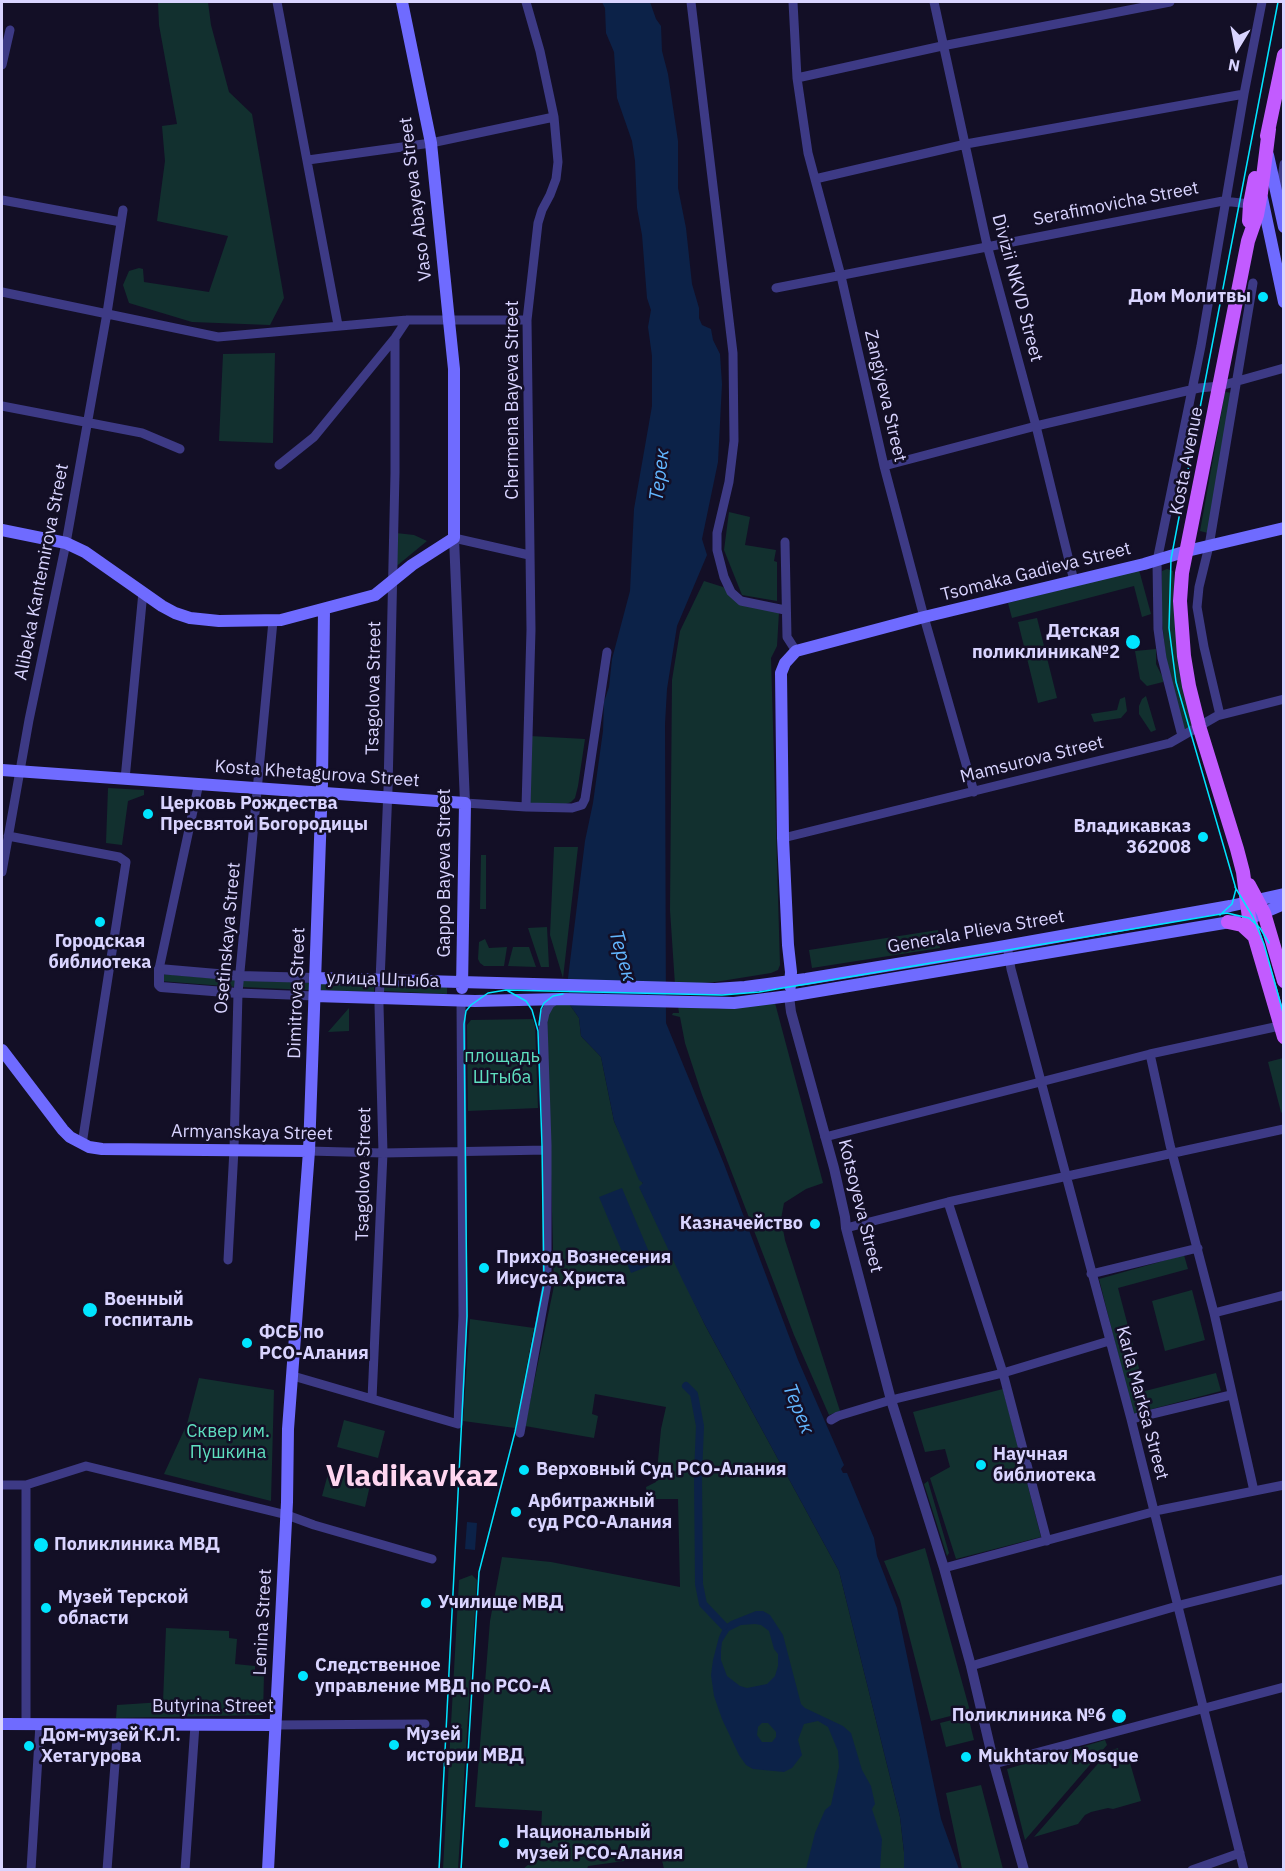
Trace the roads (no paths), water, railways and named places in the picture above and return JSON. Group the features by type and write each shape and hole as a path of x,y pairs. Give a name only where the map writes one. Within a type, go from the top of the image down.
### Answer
{"main road":[{"name":"Vaso Abayeva Street","path":"402,2 431,143 449,321"},
{"name":"Kosta Avenue","path":"1284,54 1264,153 1250,204 1248,241 1186,551 1180,601 1184,656 1199,726 1243,872 1284,981"},
{"path":"1264,153 1284,227"},
{"path":"1248,241 1257,215 1275,189"},
{"path":"1275,189 1284,302"},
{"name":"Gappo Bayeva Street","path":"449,321 454,369 453,538"},
{"name":"Tsomaka Gadieva Street","path":"796,651 1284,528"},
{"path":"2,530 66,543 85,552 162,606 190,618 219,621 273,621 375,596 412,565 453,538"},
{"name":"Dimitrova Street","path":"293,1376 309,1151 321,791 324,610"},
{"name":"Kotsoyeva Street","path":"789,996 783,838 781,673 796,651"},
{"name":"Kosta Khetagurova Street","path":"2,770 465,803"},
{"name":"Gappo Bayeva Street","path":"461,1000 465,803"},
{"name":"Generala Plieva Street","path":"557,985 715,989 790,981 1283,901"},
{"name":"Kosta Avenue","path":"1256,906 1249,918 1283,1029"},
{"name":"Generala Plieva Street","path":"558,999 734,1003 789,996 1249,918"},
{"path":"1228,922 1242,925 1255,937"},
{"name":"улица Штыба","path":"315,978 557,985"},
{"name":"улица Штыба","path":"315,996 461,1000 558,999"},
{"path":"2,1050 63,1130 82,1144"},
{"name":"Armyanskaya Street","path":"82,1144 102,1149 309,1151"},
{"name":"Lenina Street","path":"268,1869 286,1515 288,1429 293,1376"},
{"name":"Butyrina Street","path":"2,1724 275,1725"}],"street":[{"path":"277,2 338,325"},
{"name":"Chermena Bayeva Street","path":"526,2 540,51 554,117 558,170 538,223 527,320 531,630 526,807"},
{"path":"691,2 733,353 734,441 729,482 717,533 717,550 724,577 731,592 741,601 785,610"},
{"name":"Zangiyeva Street","path":"793,2 797,78 808,153 841,276 884,466 974,792"},
{"name":"Divizii NKVD Street","path":"934,2 987,245 1036,426 1074,581"},
{"path":"797,78 1136,5 1170,2"},
{"name":"Kosta Avenue","path":"1182,736 1162,658 1158,629 1157,561 1227,200 1262,2"},
{"path":"2,65 10,30"},
{"path":"815,179 966,144 1244,94"},
{"path":"308,160 431,143 554,117"},
{"path":"1275,189 1284,164"},
{"path":"2,200 121,222"},
{"name":"Serafimovicha Street","path":"776,288 1227,200 1250,204"},
{"path":"107,314 123,210"},
{"path":"1220,715 1197,607 1253,283"},
{"path":"2,292 218,337 406,320 527,320"},
{"name":"Alibeka Kantemirova Street","path":"2,872 66,543 107,314"},
{"path":"279,465 314,437 395,338 406,320"},
{"name":"Tsagolova Street","path":"372,1399 383,1153 379,980 388,797 395,338"},
{"path":"884,466 1036,426 1220,386 1284,368"},
{"path":"2,406 142,433 180,449"},
{"path":"453,538 529,555"},
{"name":"Gappo Bayeva Street","path":"453,538 465,803"},
{"path":"785,542 787,637 796,651"},
{"path":"125,779 143,592"},
{"name":"Osetinskaya Street","path":"228,1260 234,1149 238,993 273,621"},
{"name":"Kosta Khetagurova Street","path":"465,803 572,808 582,805 585,799 607,652"},
{"name":"Mamsurova Street","path":"783,838 1170,743 1220,715 1284,699"},
{"path":"159,969 200,783"},
{"path":"8,836 119,857 126,862 82,1144"},
{"name":"Karla Marksa Street","path":"1007,945 1065,1176 1131,1419 1244,1869"},
{"name":"улица Штыба","path":"315,978 240,976 159,969 160,987 315,996"},
{"name":"Kotsoyeva Street","path":"789,996 791,1012 834,1168 846,1228 891,1400 944,1568 971,1666 994,1764 1024,1869"},
{"path":"520,1433 547,1284 547,1150 543,1018 550,1004 558,999"},
{"name":"Gappo Bayeva Street","path":"372,1399 458,1424 464,1316 461,1000"},
{"path":"825,1137 1150,1054 1283,1029"},
{"path":"1150,1054 1214,1313 1254,1491"},
{"path":"846,1228 948,1202 1284,1129"},
{"name":"Armyanskaya Street","path":"309,1151 383,1153 547,1150"},
{"path":"948,1202 1003,1373 1047,1541"},
{"path":"1091,1274 1198,1248"},
{"path":"1214,1313 1284,1295"},
{"path":"831,1420 891,1400 1003,1373 1109,1341"},
{"path":"293,1376 372,1399"},
{"path":"1131,1419 1231,1395"},
{"path":"2,1485 27,1485 86,1466 286,1515 314,1526 432,1559"},
{"path":"26,1724 27,1485"},
{"path":"944,1568 1154,1512 1284,1485"},
{"path":"971,1666 1178,1606 1284,1579"},
{"path":"994,1764 1284,1688"},
{"path":"31,1869 40,1724"},
{"path":"107,1869 118,1724"},
{"name":"Butyrina Street","path":"275,1725 425,1724"},
{"path":"185,1869 195,1725"},
{"path":"1192,1869 1240,1853"}],"water":[{"name":"Терек","path":"602,2 650,2 661,26 662,51 668,74 678,141 678,188 686,228 692,284 699,308 699,318 702,325 711,329 713,340 720,354 722,384 718,462 702,539 707,555 677,626 667,689 665,724 666,1023 724,1164 798,1360 844,1465 841,1469 843,1473 847,1473 874,1538 877,1556 897,1608 941,1819 959,1869 904,1869 900,1817 839,1571 683,1281 639,1187 643,1183 639,1180 614,1121 601,1057 581,1036 579,1018 570,1005 568,978 585,841 603,731 604,702 609,687 612,659 630,591 634,509 652,406 652,356 648,327 651,310 647,298 642,235 637,208 635,161 632,141 617,98 614,52 606,33 605,8"},
{"path":"622,1188 654,1264 631,1273 599,1197"},
{"path":"467,1522 477,1523 475,1550 465,1549"},
{"path":"756,1611 763,1611 770,1615 783,1635 801,1704 843,1726 851,1733 862,1770 871,1786 875,1804 872,1809 882,1839 880,1869 806,1869 815,1833 825,1810 831,1805 839,1767 838,1751 828,1727 818,1721 804,1724 798,1740 802,1755 792,1768 784,1772 753,1769 746,1765 722,1719 714,1696 711,1675 719,1637 724,1626","holes":["755,1624 769,1631 774,1649 778,1654 778,1666 775,1676 767,1684 747,1688 740,1686 727,1676 721,1660 722,1642 729,1631 741,1625","762,1723 768,1723 776,1732 776,1737 772,1742 762,1742 757,1735 758,1727"]}],"waterway":[{"path":"686,1386 694,1394 700,1426 699,1584 703,1604 724,1626"}],"tram line":[{"path":"1220,915 1232,904 1236,889 1176,682 1169,628 1171,559 1278,2"},
{"path":"1235,887 1253,917 1264,944 1284,1016"},
{"path":"439,1870 467,1316 464,1024 466,1011 471,1005 488,993 506,990 722,995 759,992 1227,913 1249,918 1260,928 1269,943"},
{"path":"461,1870 479,1572 515,1432 544,1284 538,1031 532,1010 526,1001 508,991"},
{"path":"539,1025 544,1003 553,996 563,994"}],"place":[{"name":"Дом Молитвы","path":"1263,297"},
{"name":"Детская поликлиника№2","path":"1133,642"},
{"name":"Церковь Рождества Пресвятой Богородицы","path":"148,814"},
{"name":"Владикавказ 362008","path":"1203,837"},
{"name":"Городская библиотека","path":"100,922"},
{"name":"Казначейство","path":"815,1224"},
{"name":"Приход Вознесения Иисуса Христа","path":"484,1268"},
{"name":"Военный госпиталь","path":"90,1310"},
{"name":"ФСБ по РСО-Алания","path":"247,1343"},
{"name":"Научная библиотека","path":"981,1465"},
{"name":"Верховный Суд РСО-Алания","path":"524,1470"},
{"name":"Арбитражный суд РСО-Алания","path":"516,1512"},
{"name":"Поликлиника МВД","path":"41,1545"},
{"name":"Училище МВД","path":"426,1603"},
{"name":"Музей Терской области","path":"46,1608"},
{"name":"Следственное управление МВД по РСО-А","path":"303,1676"},
{"name":"Поликлиника №6","path":"1119,1716"},
{"name":"Музей истории МВД","path":"394,1745"},
{"name":"Дом-музей К.Л. Хетагурова","path":"29,1746"},
{"name":"Mukhtarov Mosque","path":"966,1757"},
{"name":"Национальный музей РСО-Алания","path":"504,1843"}],"district":[{"name":"Vladikavkaz","path":"412,1477"}],"park label":[{"name":"площадь Штыба","path":"502,1067"},
{"name":"Сквер им. Пушкина","path":"228,1442"}]}
